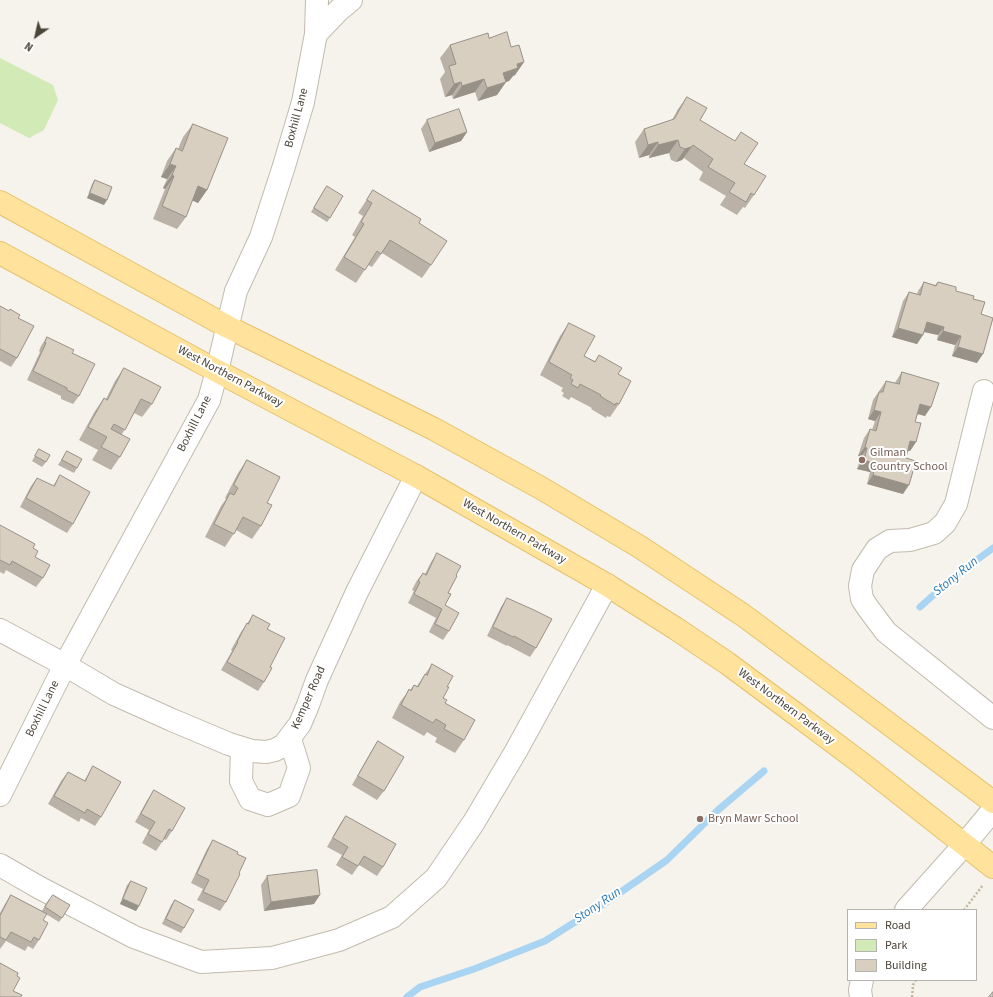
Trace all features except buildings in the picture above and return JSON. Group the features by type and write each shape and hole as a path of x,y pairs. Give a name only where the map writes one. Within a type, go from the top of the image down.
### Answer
{"main road":[{"path":"0,202 228,327 434,429 541,488 640,547 743,615 993,802"},
{"name":"West Northern Parkway","path":"0,253 416,476 607,585 727,663 855,759 964,845 988,876"}],"street":[{"name":"Boxhill Lane","path":"0,795 65,665 209,400 218,371 236,291 261,237 303,102 316,34 317,0"},
{"path":"316,34 351,0"},
{"path":"984,391 956,504 945,523 934,533 910,540 890,541 877,549 863,570 860,586 862,599 886,632 993,718"},
{"name":"Kemper Road","path":"0,630 65,665 114,694 172,720 229,744 252,751 266,752 275,750 284,745 290,739 300,724 324,665 357,592 416,476"},
{"path":"0,865 40,888 134,937 201,962 272,958 339,940 392,917 436,878 474,822 516,751 607,585"},
{"path":"242,748 241,781 250,799 268,805 289,796 299,768 290,739"},
{"path":"907,909 993,810"},
{"path":"861,997 860,990 862,981"}],"path":[{"path":"965,909 988,876"},
{"path":"912,997 913,985 915,981"}],"green space":[{"path":"0,58 53,85 58,100 44,130 29,138 0,123"}],"waterway":[{"name":"Stony Run","path":"920,607 955,576 993,548"},
{"name":"Stony Run","path":"407,997 420,987 474,969 545,941 605,903 667,860 718,810 764,771"}],"place":[{"name":"Gilman Country School","path":"862,460"},
{"name":"Bryn Mawr School","path":"700,819"}]}
